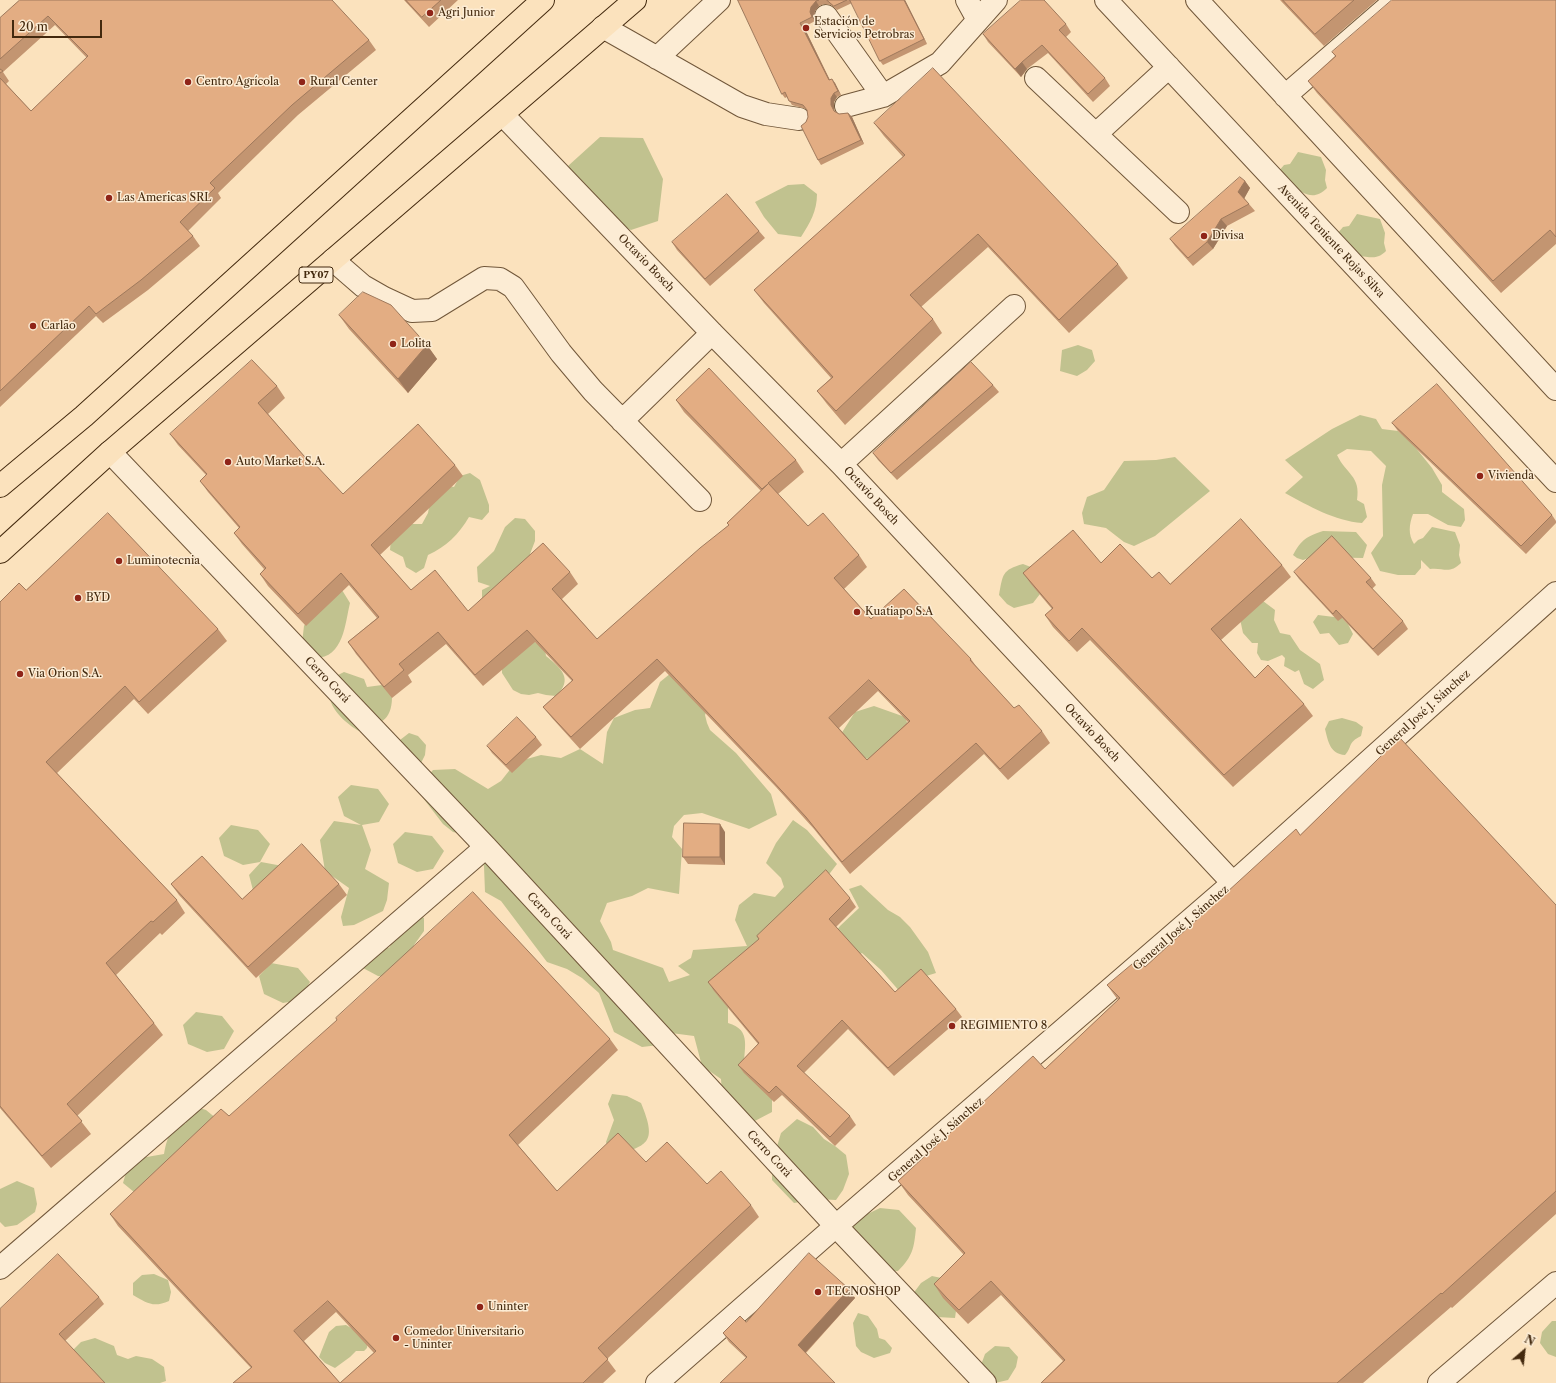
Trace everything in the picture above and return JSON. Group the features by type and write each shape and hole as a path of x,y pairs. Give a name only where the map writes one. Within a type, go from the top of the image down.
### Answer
{"highway":[{"path":"0,486 84,416 543,0"},
{"name":"PY07","path":"0,552 110,452 635,0"}],"street":[{"path":"657,58 719,0"},
{"path":"968,0 978,20"},
{"path":"846,106 883,96 940,63 996,0"},
{"name":"Avenida Teniente Rojas Silva","path":"1106,0 1556,481"},
{"path":"1197,0 1556,389"},
{"path":"1285,96 1396,0"},
{"path":"826,16 883,96"},
{"path":"603,27 742,106 766,114 799,119"},
{"path":"1096,134 1169,67"},
{"path":"1036,78 1178,212"},
{"name":"Octavio Bosch","path":"503,115 712,333 841,464 1233,883"},
{"path":"333,260 363,286 412,311 432,310 484,278 500,279 513,286 561,353 593,391 700,500"},
{"path":"841,464 1014,306"},
{"path":"622,421 712,333"},
{"name":"Cerro Corá","path":"110,452 486,847 836,1226 985,1383"},
{"name":"General José J. Sánchez","path":"657,1383 836,1226 1233,883 1556,593"},
{"path":"0,1268 486,847"},
{"path":"1439,1383 1556,1283"}],"green space":[{"path":"600,137 643,138 663,179 658,221 631,230 607,217 568,166"},
{"path":"1298,152 1321,157 1326,170 1325,180 1327,188 1320,193 1314,195 1301,192 1278,172 1284,165 1290,164"},
{"path":"804,184 817,194 816,206 810,222 801,237 778,234 764,217 755,202 788,185"},
{"path":"1357,214 1380,219 1385,233 1384,243 1386,251 1382,254 1375,257 1355,256 1337,234 1343,227 1349,226"},
{"path":"1078,345 1092,350 1095,361 1087,370 1077,376 1060,371 1062,350"},
{"path":"1360,415 1376,419 1382,429 1398,431 1411,442 1432,468 1442,485 1442,492 1464,509 1465,520 1461,527 1448,525 1428,514 1413,514 1410,526 1410,533 1414,544 1423,538 1432,527 1455,532 1460,545 1459,555 1461,563 1457,567 1449,570 1430,569 1421,560 1421,568 1415,575 1398,575 1380,571 1371,553 1383,536 1382,485 1386,466 1371,451 1347,449 1337,455 1355,480 1358,492 1357,500 1364,504 1367,517 1362,523 1352,522 1332,516 1285,493 1303,477 1285,460 1332,429"},
{"path":"1175,457 1210,491 1155,536 1134,546 1124,542 1106,528 1084,524 1082,513 1087,497 1104,490 1124,461 1156,460"},
{"path":"470,473 480,480 489,505 489,512 482,520 469,517 452,539 435,552 428,555 424,568 416,573 406,567 403,557 390,550 391,539 406,524 422,524 428,513 431,496 449,486 454,487 460,476"},
{"path":"515,518 525,519 535,531 535,541 530,554 537,562 488,604 482,599 482,590 490,586 478,582 477,567 494,551 505,527"},
{"path":"1323,531 1356,532 1367,545 1363,558 1313,557 1303,560 1293,555 1305,539"},
{"path":"1023,564 1036,569 1040,594 1033,603 1014,608 1007,604 999,595 1001,582 1007,571"},
{"path":"342,590 350,603 342,638 338,646 332,652 325,656 315,658 302,643 304,626 309,616"},
{"path":"1263,601 1275,610 1274,620 1280,633 1290,635 1300,650 1320,664 1324,680 1313,689 1304,684 1299,670 1295,672 1284,666 1285,658 1282,655 1268,661 1261,660 1257,653 1258,643 1252,643 1243,633 1240,619"},
{"path":"1318,615 1342,618 1348,624 1353,634 1348,643 1339,645 1329,633 1320,634 1313,622"},
{"path":"520,640 535,642 545,649 546,656 561,669 565,679 561,690 556,696 538,693 529,695 521,694 513,690 502,673 502,664"},
{"path":"344,672 364,679 367,687 382,685 392,692 391,709 385,719 380,723 359,731 350,725 336,711 331,700 330,693 334,677"},
{"path":"671,673 711,699 705,715 710,730 736,753 771,794 777,815 749,829 702,813 684,815 674,826 672,837 682,849 679,894 648,888 632,896 607,903 600,921 611,942 613,950 663,968 669,982 690,975 678,966 691,958 693,950 747,946 735,920 739,905 754,893 775,897 784,887 781,878 766,863 776,843 793,820 807,830 837,864 728,1006 728,1023 736,1026 744,1035 744,1070 772,1093 772,1112 751,1123 731,1129 724,1122 721,1079 702,1066 694,1036 671,1033 659,1045 642,1047 614,1032 599,993 582,978 567,969 547,962 501,901 485,892 484,866 467,835 453,832 443,824 423,798 418,787 433,770 455,769 488,789 501,781 516,762 541,755 561,758 580,749 603,764 607,732 614,718 635,710 650,708 660,682"},
{"path":"874,706 905,717 911,733 883,764 859,756 841,734 855,712"},
{"path":"1342,718 1356,722 1363,727 1361,736 1352,743 1345,755 1336,752 1330,746 1325,729 1329,721"},
{"path":"409,733 418,736 426,745 425,755 420,765 391,752 400,740"},
{"path":"351,785 378,789 389,804 379,822 362,825 371,850 365,869 389,883 387,900 383,911 354,925 343,926 341,917 349,888 325,871 320,840 334,821 361,825 344,816 338,797"},
{"path":"231,825 258,830 270,844 260,862 243,865 224,856 219,838"},
{"path":"405,832 432,836 444,851 433,869 417,872 398,863 393,844"},
{"path":"261,862 288,867 254,894 249,875"},
{"path":"861,885 888,910 900,917 910,927 928,952 936,973 913,980 901,993 881,970 862,953 833,971 823,948 840,926 859,908 849,889"},
{"path":"412,910 424,918 424,931 414,945 413,954 390,978 378,976 363,968 381,943 389,948"},
{"path":"271,963 298,968 310,982 300,1000 283,1003 264,994 259,976"},
{"path":"196,1012 222,1016 234,1031 224,1049 207,1052 188,1044 183,1025"},
{"path":"612,1094 627,1096 641,1103 649,1127 649,1135 641,1146 610,1156 606,1142 614,1120 608,1104"},
{"path":"194,1106 206,1110 217,1119 134,1192 123,1183 127,1169 141,1158 164,1154 170,1135 186,1123 185,1108"},
{"path":"797,1119 813,1127 824,1139 846,1155 849,1174 843,1190 836,1200 817,1199 794,1203 772,1180 772,1163 781,1133"},
{"path":"17,1181 34,1188 37,1204 35,1212 17,1225 5,1227 0,1222 0,1189"},
{"path":"880,1208 899,1210 916,1228 910,1256 898,1271 871,1272 852,1229 857,1219"},
{"path":"154,1274 168,1280 171,1292 169,1301 159,1304 150,1304 133,1295 133,1283 142,1275"},
{"path":"932,1276 946,1279 956,1311 955,1318 937,1317 912,1295 921,1283"},
{"path":"858,1313 868,1316 877,1329 879,1338 885,1340 892,1348 890,1353 874,1358 861,1352 856,1346 853,1323"},
{"path":"1552,1321 1556,1321 1556,1357 1548,1354 1540,1343 1542,1332"},
{"path":"346,1325 368,1338 367,1348 364,1351 356,1351 335,1368 325,1363 319,1357 329,1332 336,1326"},
{"path":"95,1338 114,1346 117,1355 128,1359 136,1356 152,1359 164,1367 166,1381 160,1383 85,1383 73,1350 81,1342"},
{"path":"995,1346 1009,1347 1018,1357 1016,1367 1008,1380 995,1383 981,1365 985,1354"}],"building":[{"path":"20,0 332,0 369,40 292,105 210,183 215,188 180,222 193,236 141,280 96,314 89,306 0,391 0,78 31,111 88,56 48,16 0,59 0,18"},
{"path":"406,0 441,0 422,17"},
{"path":"738,0 819,0 816,1 811,7 810,12 812,17 800,23 829,80 832,79 838,91 834,93 831,98 831,105 834,111 839,114 848,113 861,140 818,160 801,126 806,122 808,117 807,110 803,105 789,101 785,92 782,94"},
{"path":"827,0 847,0 834,6"},
{"path":"850,0 904,0 924,39 880,61"},
{"path":"1021,0 1044,0 1066,24 1059,30 1105,78 1088,94 1042,45 1015,69 983,34"},
{"path":"1283,0 1354,0 1315,34"},
{"path":"1392,0 1556,0 1556,237 1550,230 1493,281 1308,81 1336,56 1332,52"},
{"path":"933,68 1118,264 1059,320 978,234 910,295 933,319 836,411 817,391 833,377 754,290 905,155 874,123"},
{"path":"1240,177 1245,181 1238,192 1249,204 1221,219 1207,242 1188,258 1170,239"},
{"path":"727,194 759,231 705,279 672,242"},
{"name":"Lolita","path":"363,292 391,305 427,345 398,379 339,315"},
{"path":"252,360 277,386 258,403 311,464 313,462 343,494 418,424 455,465 371,545 411,590 435,570 468,611 543,543 570,572 552,589 597,639 700,548 729,525 727,523 768,484 762,489 676,400 709,368 796,460 768,483 808,526 823,513 859,555 834,578 871,619 904,589 971,659 970,660 1014,708 1019,705 1042,731 1000,769 976,743 842,862 806,817 657,659 571,737 543,707 573,680 527,630 475,675 438,632 399,664 404,670 384,687 348,642 379,617 341,573 298,614 260,574 266,568 234,533 240,527 200,481 207,474 170,434","holes":["869,680 910,721 867,760 829,718"]},
{"path":"971,362 993,385 891,473 873,453"},
{"name":"Vivienda","path":"1437,384 1552,515 1521,546 1392,423"},
{"path":"108,513 218,629 139,702 125,686 46,762 177,900 153,922 151,921 106,963 154,1023 67,1104 82,1121 42,1156 0,1106 0,602 19,583 26,590"},
{"path":"1241,519 1282,565 1211,629 1255,678 1268,665 1304,704 1224,775 1082,628 1069,641 1045,615 1053,608 1023,573 1073,530 1101,563 1120,544 1152,578 1159,572 1170,584"},
{"path":"1332,536 1371,578 1366,582 1403,621 1373,649 1336,610 1333,614 1294,572"},
{"path":"517,717 536,737 506,765 487,746"},
{"path":"1400,738 1556,905 1556,1191 1442,1294 1441,1293 1337,1383 1041,1383 1065,1360 991,1281 959,1310 946,1297 934,1284 965,1253 898,1181 1033,1056 1045,1069 1120,998 1107,985 1138,959 1145,967 1296,829 1300,835"},
{"path":"684,823 720,824 720,857 683,857"},
{"path":"302,844 339,884 248,967 171,884 202,856 242,899"},
{"path":"826,870 850,898 829,919 895,992 921,969 956,1009 888,1068 842,1020 797,1066 850,1116 830,1137 776,1086 769,1093 738,1065 759,1043 708,982 759,939 757,936"},
{"path":"473,892 610,1039 509,1135 557,1191 618,1133 646,1162 667,1142 707,1184 721,1171 751,1205 598,1348 608,1359 583,1383 340,1383 233,1383 252,1367 110,1214 221,1109 229,1116 337,1020 336,1018","holes":["328,1301 376,1351 340,1383 294,1331"]},
{"path":"809,1253 849,1289 798,1345 835,1383 720,1383 747,1357 723,1333 740,1316 746,1322"},
{"path":"58,1254 99,1297 59,1334 105,1383 0,1383 0,1309"}],"place":[{"name":"Agri Junior","path":"430,13"},
{"name":"Estación de Servicios Petrobras","path":"806,28"},
{"name":"Centro Agrícola","path":"188,82"},
{"name":"Rural Center","path":"302,82"},
{"name":"Las Americas SRL","path":"109,198"},
{"name":"Divisa","path":"1204,236"},
{"name":"Carlāo","path":"33,326"},
{"name":"Lolita","path":"393,344"},
{"name":"Auto Market S.A.","path":"228,462"},
{"name":"Vivienda","path":"1480,476"},
{"name":"Luminotecnia","path":"119,561"},
{"name":"BYD","path":"78,598"},
{"name":"Kuatiapo S.A","path":"857,612"},
{"name":"Via Orion S.A.","path":"20,674"},
{"name":"REGIMIENTO 8","path":"952,1026"},
{"name":"TECNOSHOP","path":"818,1292"},
{"name":"Uninter","path":"480,1307"},
{"name":"Comedor Universitario - Uninter","path":"396,1338"}]}
